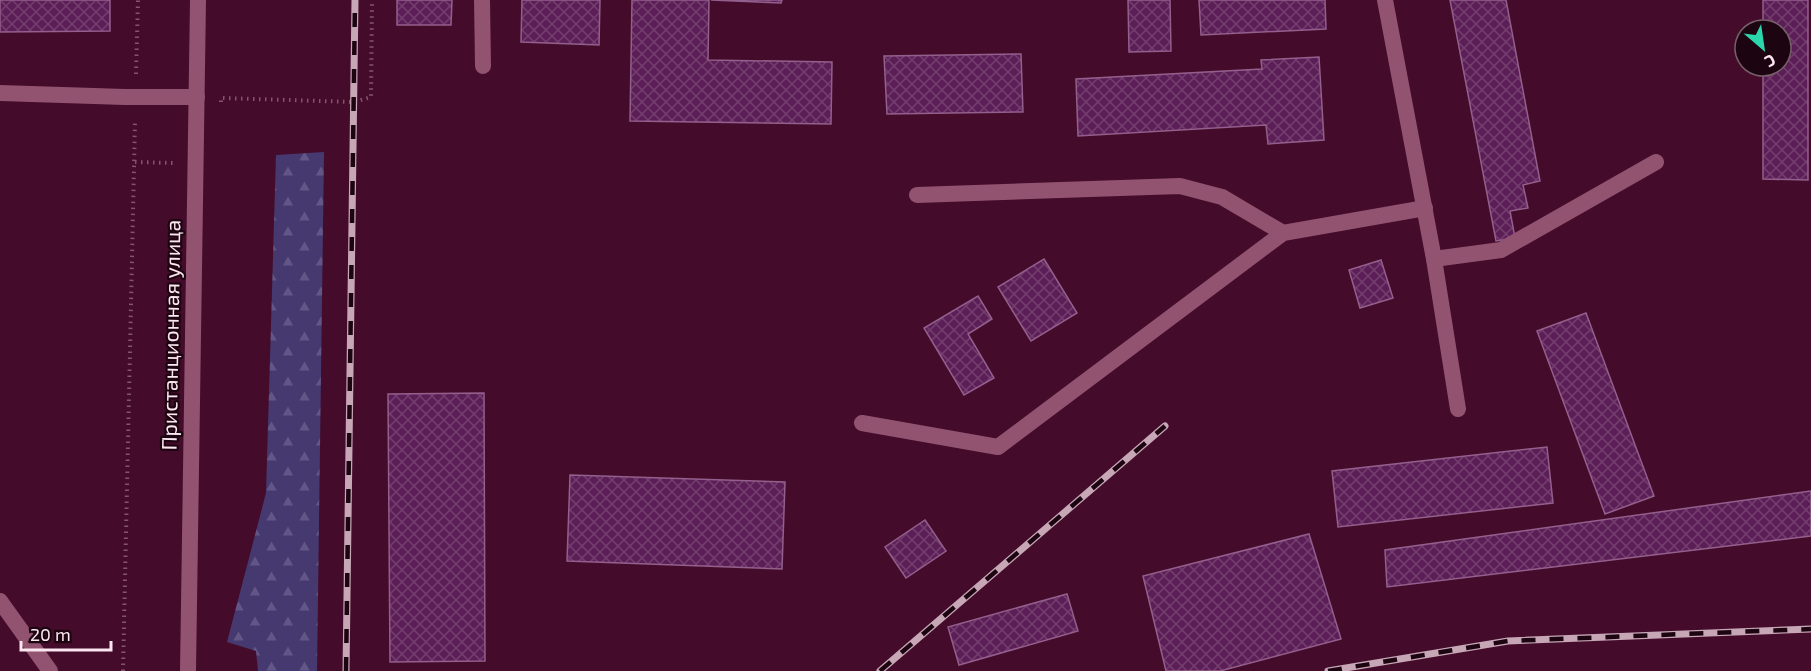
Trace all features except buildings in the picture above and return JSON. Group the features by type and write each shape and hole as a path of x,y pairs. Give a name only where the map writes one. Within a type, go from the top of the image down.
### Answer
{"street":[{"name":"Пристанционная улица","path":"188,671 198,0"},
{"path":"482,0 483,66"},
{"path":"1386,0 1434,259 1458,409"},
{"path":"0,93 197,97"},
{"path":"1434,259 1501,250 1656,162"},
{"path":"917,195 1180,186 1222,197 1283,233"},
{"path":"862,423 998,447 1283,233 1425,208"},
{"path":"0,601 50,671"}],"path":[{"path":"123,671 138,0"},
{"path":"221,98 354,102 371,97 372,0"},
{"path":"135,162 176,163"}],"green space":[{"path":"324,152 317,671 258,671 256,651 227,642 266,493 276,155"}],"railway":[{"path":"346,671 355,0"},
{"path":"880,671 1165,426"},
{"path":"1328,671 1508,641 1811,629"}]}
